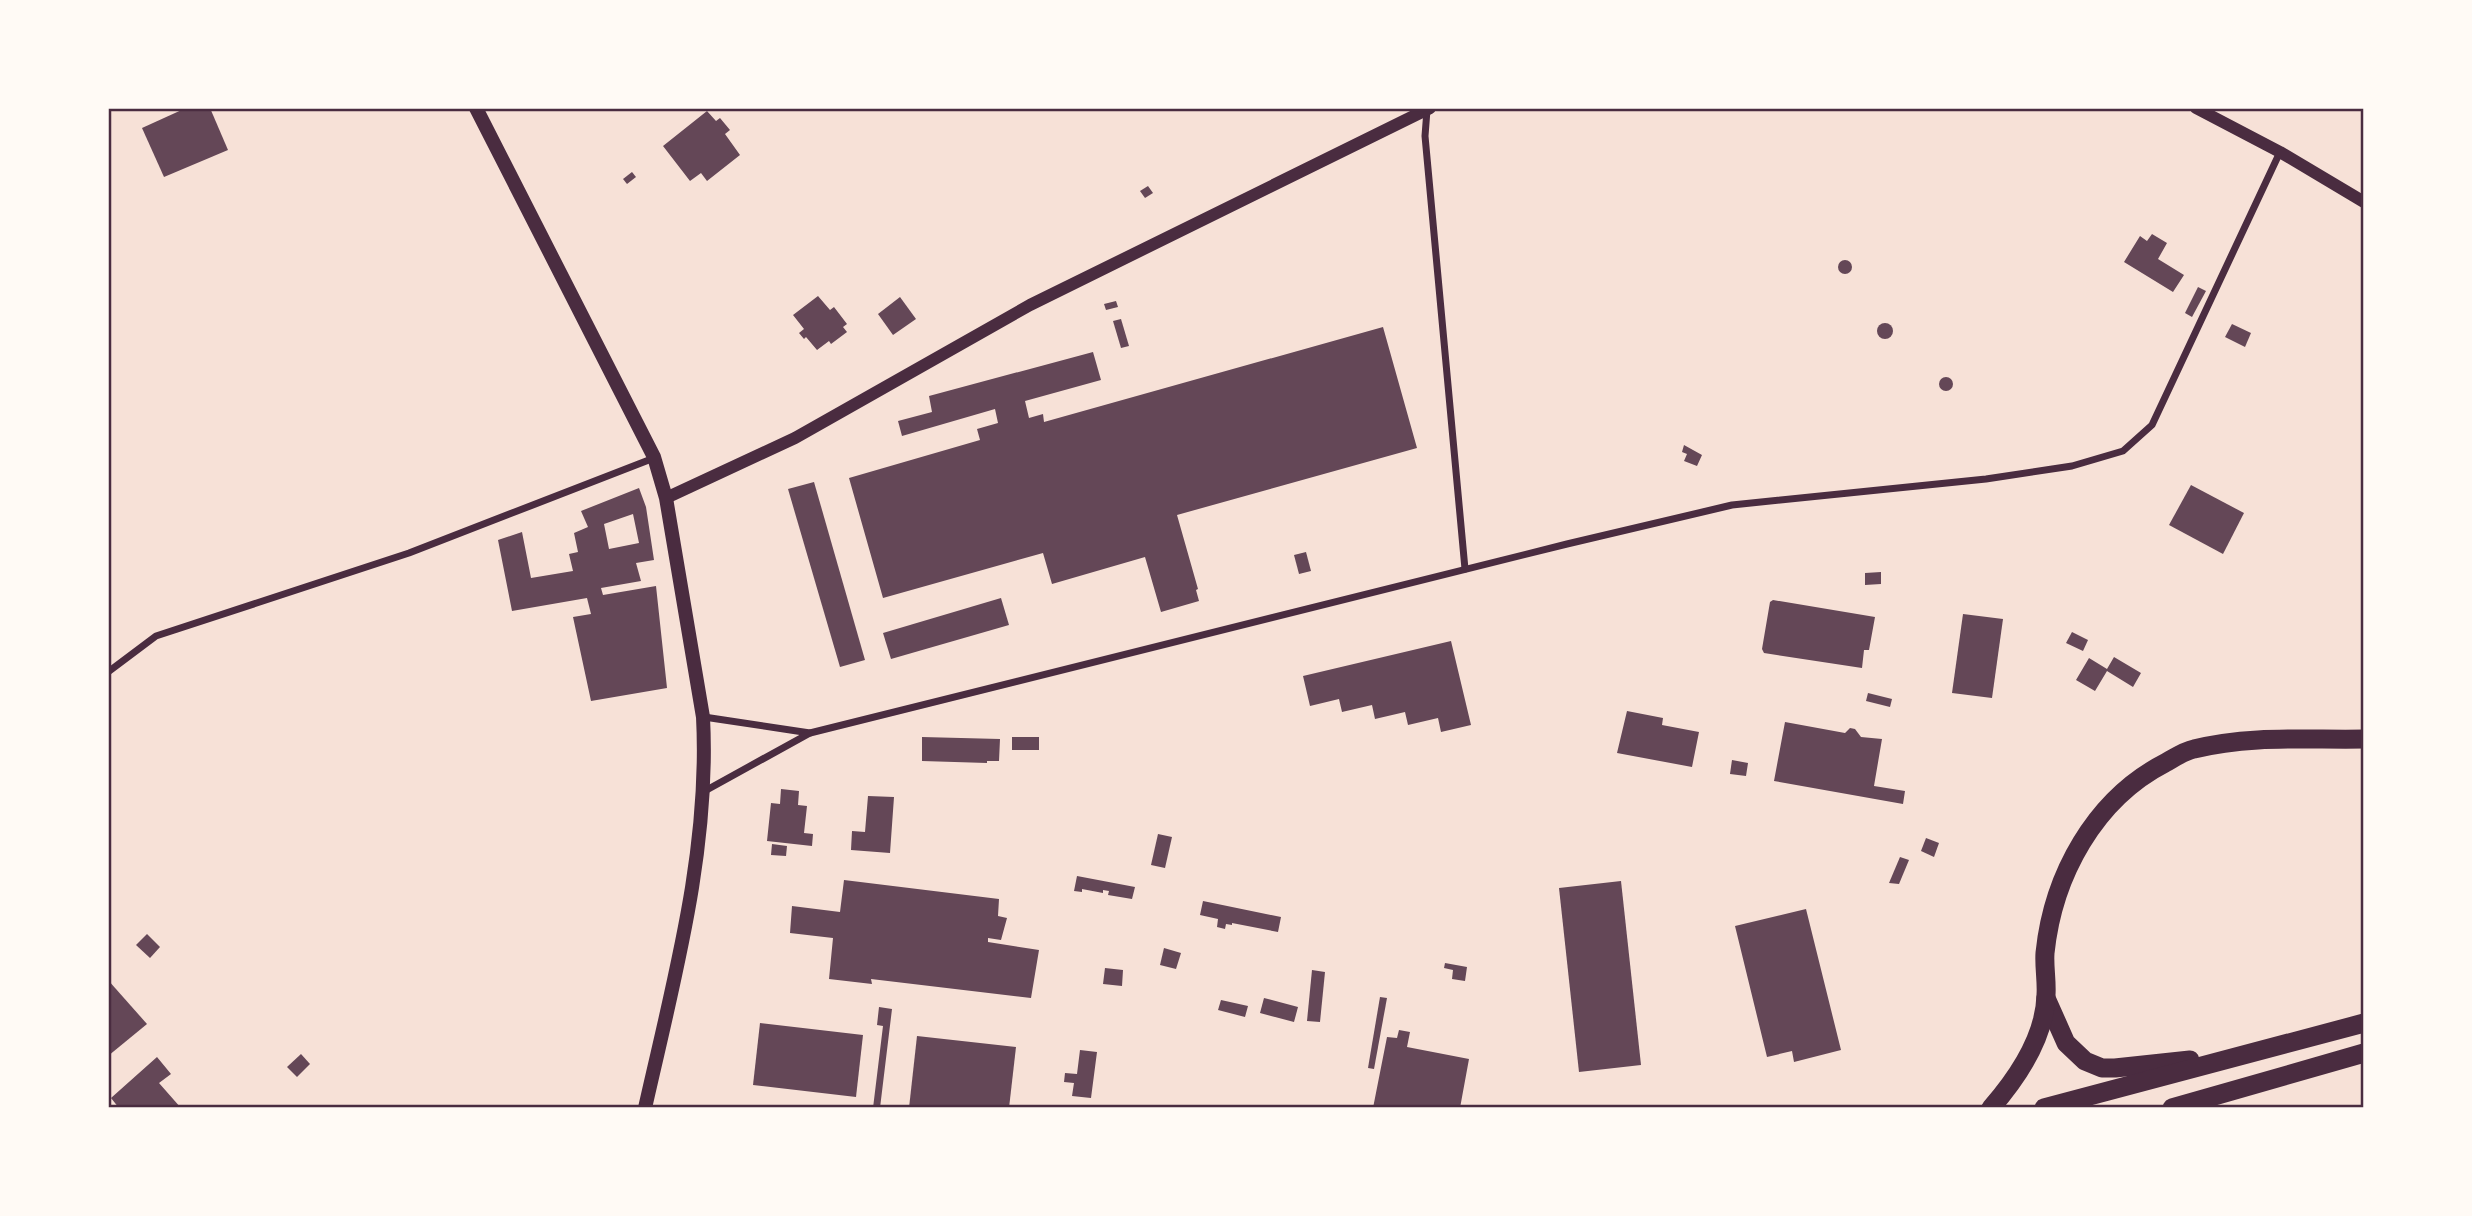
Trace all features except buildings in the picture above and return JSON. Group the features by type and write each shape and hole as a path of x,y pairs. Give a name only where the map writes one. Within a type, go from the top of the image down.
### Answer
{"highway":[{"path":"1991,1108 2022,1068 2036,1042 2046,998 2045,955 2051,918 2065,873 2089,830 2104,810 2142,775 2190,750 2245,740 2363,740"},
{"path":"2046,998 2066,1042 2085,1061 2102,1068 2187,1059 2204,1066"},
{"path":"2044,1108 2364,1023"},
{"path":"2172,1108 2364,1053"},
{"path":"2211,1108 2233,1092"}],"main road":[{"path":"476,108 654,457 666,498 704,717 703,792 692,897 645,1108"}],"street":[{"path":"2196,108 2280,152 2364,202"},
{"path":"1429,109 1425,136 1465,569"},
{"path":"666,498 795,438 1030,305 1429,109"},
{"path":"703,792 810,733 1465,569 1732,505 1986,480 2072,466 2123,451 2152,425 2280,152"},
{"path":"108,672 156,636 409,553 654,457"},
{"path":"704,717 810,733"}]}
